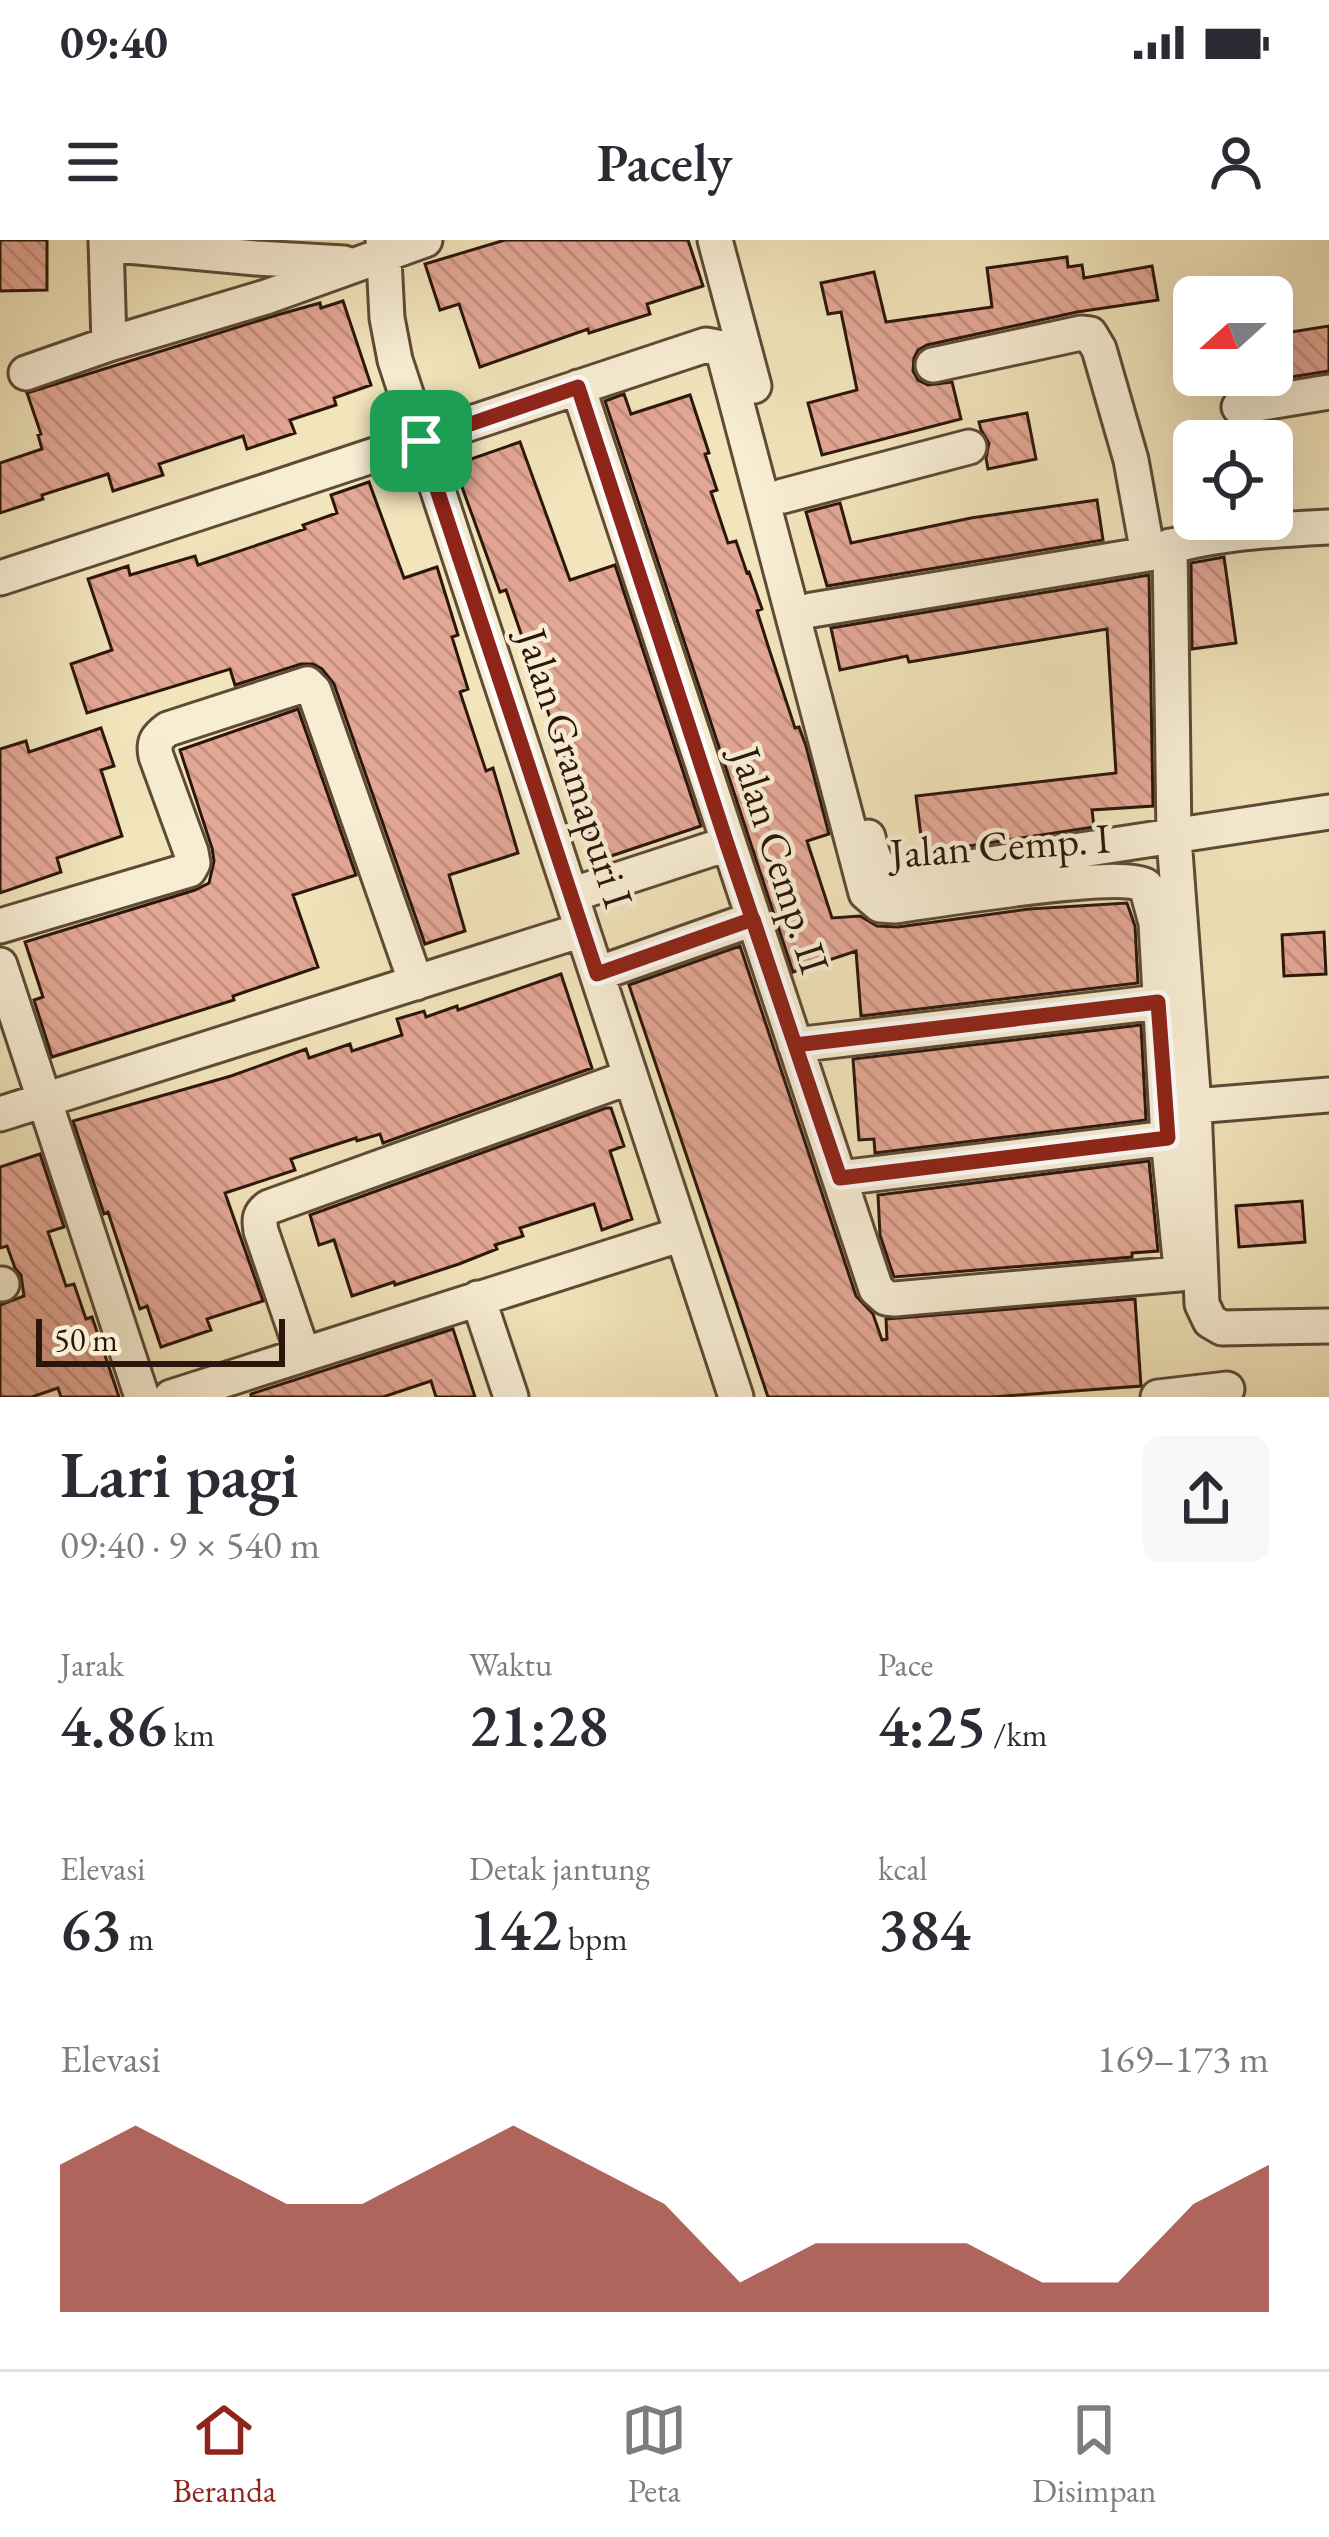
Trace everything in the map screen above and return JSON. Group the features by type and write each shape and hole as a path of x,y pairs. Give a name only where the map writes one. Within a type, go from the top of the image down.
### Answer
{"street":[{"path":"26,374 266,298 374,253 425,240"},
{"path":"715,240 871,850 885,873 899,878 1329,812"},
{"path":"109,344 106,242 374,253"},
{"name":"Jalan Gramapuri I","path":"374,253 395,360 736,1397"},
{"path":"933,365 1082,333 1090,334 1099,349 1159,550 1202,1304 1210,1321 1222,1328 1329,1327"},
{"name":"Jalan Cemp. I","path":"578,387 706,345 717,347 724,356 866,893 880,905 896,906 1095,881 1140,881 1150,893 1181,1269 1179,1274 1163,1276"},
{"path":"0,578 578,387"},
{"name":"Jalan Cemp. II","path":"578,387 876,1289 895,1299 1163,1276"},
{"path":"1239,407 1329,392"},
{"path":"783,496 969,447"},
{"path":"812,610 1278,530 1329,527"},
{"path":"0,926 189,870 191,853 156,756 158,737 168,729 307,683 416,983"},
{"path":"571,896 727,844"},
{"path":"597,974 753,919"},
{"path":"0,1114 582,930"},
{"path":"0,965 142,1397"},
{"path":"795,1045 1158,1002"},
{"path":"303,1354 261,1231 261,1213 268,1207 630,1077"},
{"path":"1194,1106 1329,1095"},
{"path":"840,1178 1168,1138"},
{"path":"171,1397 682,1234"},
{"path":"478,1298 511,1397"},
{"path":"1158,1397 1217,1394 1222,1328"}],"building":[{"path":"0,240 47,240 47,290 0,291"},
{"path":"505,240 688,240 703,286 647,304 650,314 589,333 588,329 480,367 459,304 440,310 425,264"},
{"path":"1067,257 1068,267 1082,265 1084,278 1152,266 1158,300 1077,312 927,345 918,350 913,371 928,385 952,382 961,419 822,455 808,403 857,390 841,312 828,314 821,283 874,272 886,322 992,307 987,268"},
{"path":"343,301 371,385 334,398 336,405 290,420 295,433 247,449 243,436 159,464 163,475 113,491 108,474 0,513 0,463 42,449 27,393 277,315"},
{"path":"1329,326 1329,371 1293,377 1293,332"},
{"path":"624,394 631,414 690,395 709,453 705,454 717,490 711,492 728,543 736,541 749,572 770,652 795,728 799,727 806,746 829,834 807,841 832,918 860,916 877,926 898,927 1029,909 1127,903 1135,926 1138,983 861,1016 856,951 793,972 605,401"},
{"path":"1027,413 1036,459 988,469 989,443 979,422"},
{"path":"520,442 570,580 615,565 701,826 599,860 506,590 500,592 454,465"},
{"path":"369,482 404,578 437,567 458,635 452,637 468,689 460,692 486,771 493,768 518,853 449,875 465,931 425,944 334,684 322,669 301,664 235,685 230,669 87,713 71,664 112,650 88,579 128,566 130,575 195,556 198,565 305,529 303,525 337,513 331,495"},
{"path":"1097,500 1103,540 827,586 806,512 840,503 851,543 971,518"},
{"path":"1224,557 1236,643 1192,649 1191,563"},
{"path":"1149,575 1153,806 1092,810 1094,827 923,853 916,796 1116,773 1107,629 909,662 907,656 840,670 831,628"},
{"path":"298,709 356,875 293,895 318,967 233,996 234,1000 52,1057 34,1000 43,997 25,942 209,883 212,848 180,750"},
{"path":"101,728 114,766 101,770 122,836 57,858 61,872 0,893 0,749 26,741 29,752"},
{"path":"1324,932 1326,974 1284,976 1282,935"},
{"path":"740,946 856,1296 873,1314 882,1340 887,1339 886,1319 1135,1299 1141,1386 992,1397 768,1397 629,985"},
{"path":"561,974 592,1068 383,1143 380,1134 356,1138 291,1159 295,1170 225,1193 263,1301 207,1319 211,1330 161,1347 147,1306 140,1309 73,1121 231,1076 306,1049 309,1058 350,1044 352,1051 402,1035 397,1019 424,1011 426,1017 457,1006 458,1010"},
{"path":"1141,1025 1146,1120 875,1153 874,1139 859,1140 853,1059"},
{"path":"611,1108 624,1146 610,1151 632,1219 602,1230 594,1204 520,1228 523,1236 459,1264 352,1296 334,1240 319,1245 310,1215"},
{"path":"40,1154 64,1227 48,1232 66,1286 74,1284 86,1319 92,1317 119,1397 61,1397 58,1388 32,1397 0,1397 0,1305 24,1296 21,1275 7,1246 0,1248 0,1167"},
{"path":"1149,1161 1158,1251 894,1277 880,1235 878,1195"},
{"path":"1302,1201 1305,1242 1239,1247 1236,1206"},
{"path":"453,1329 475,1397 436,1397 431,1381 383,1397 251,1397 251,1394"}],"route":[{"path":"421,441 578,387 727,844 753,919 795,1045 840,1178 1168,1138 1158,1002 795,1045 753,919 597,974 421,441"}]}
